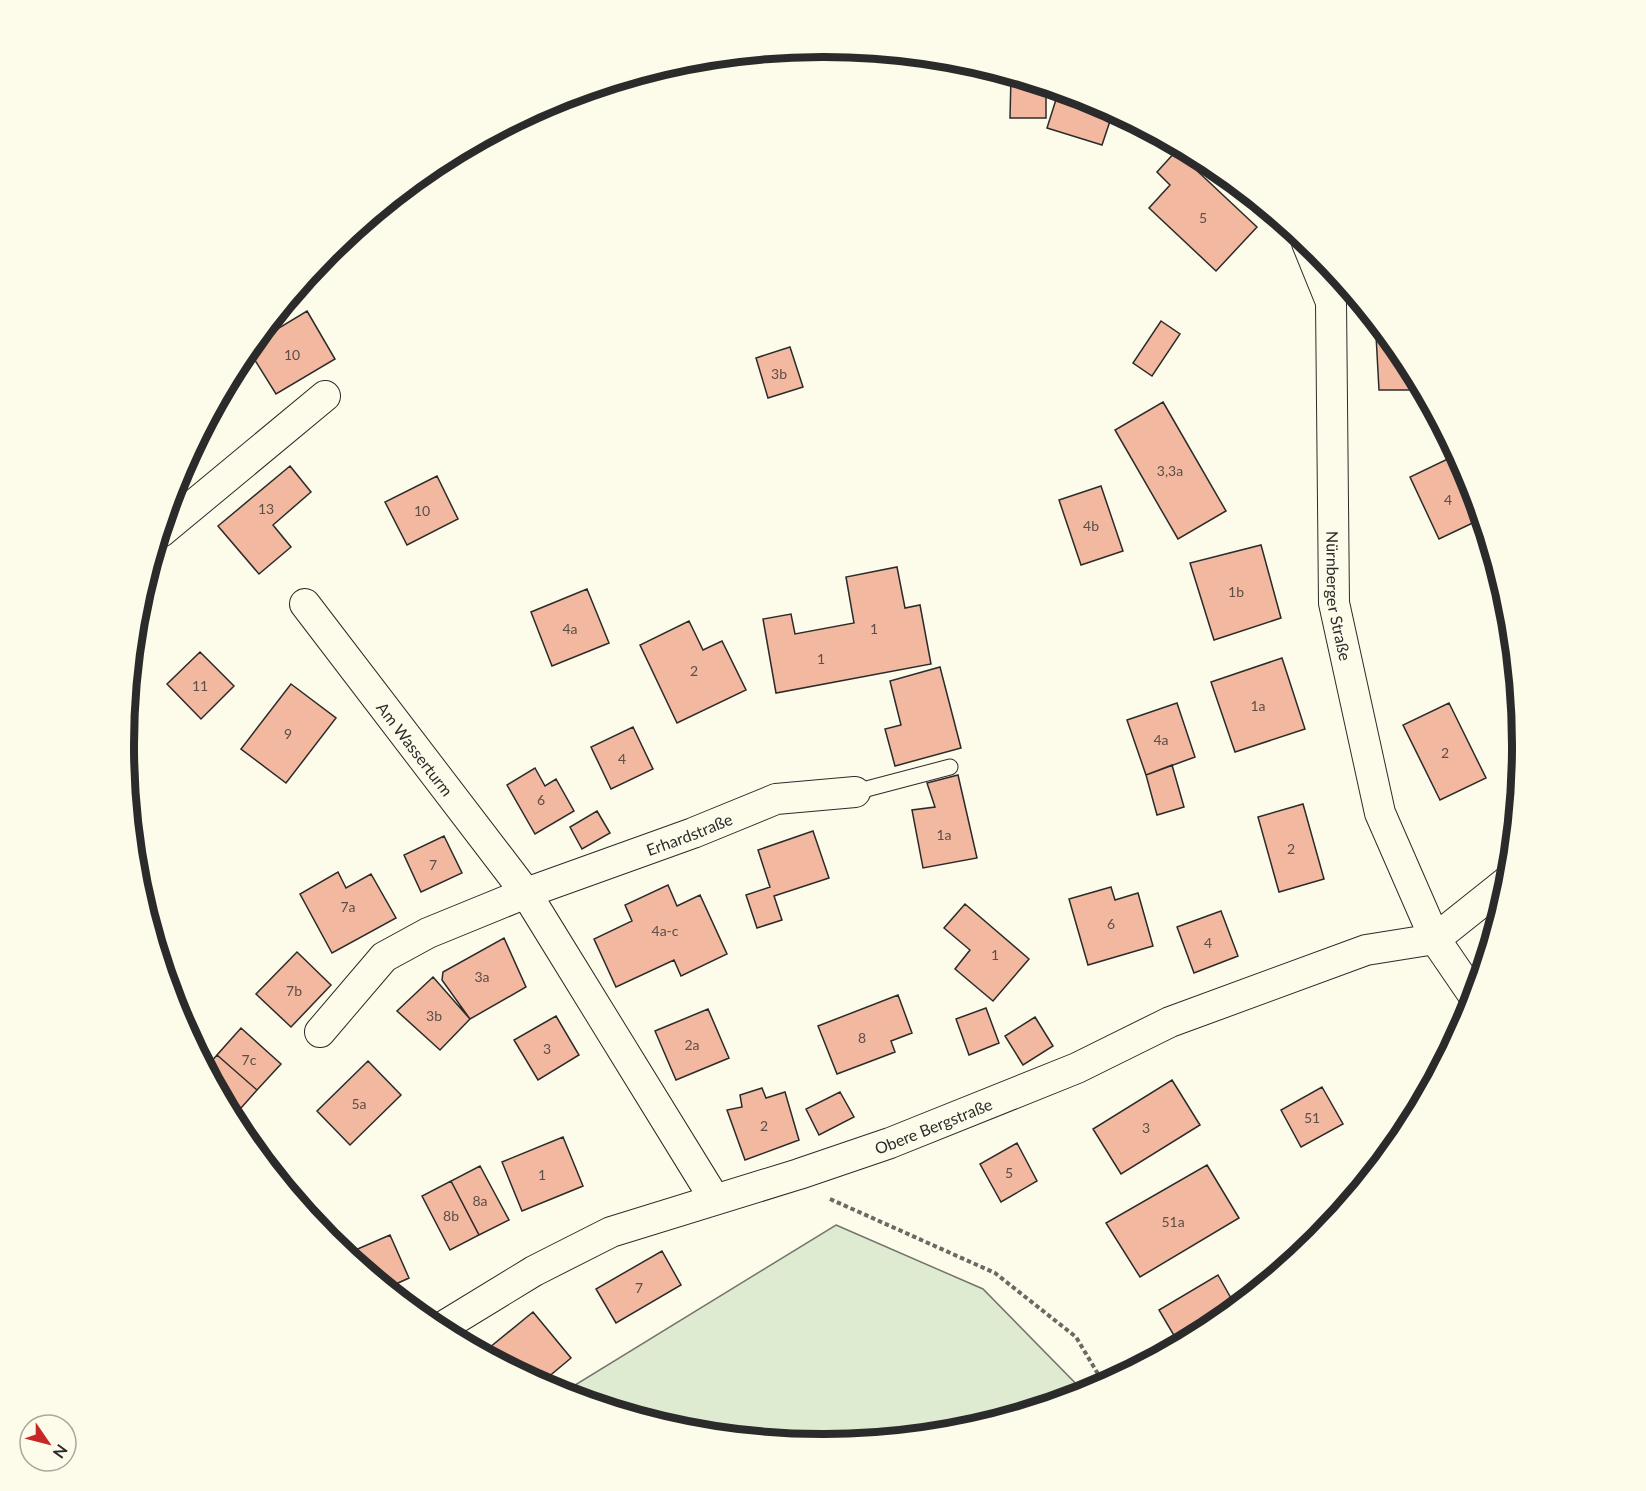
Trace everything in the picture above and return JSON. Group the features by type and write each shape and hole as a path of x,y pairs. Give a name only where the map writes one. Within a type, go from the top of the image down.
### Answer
{"street":[{"name":"Nürnberger Straße","path":"1319,268 1331,302 1334,603 1380,813 1435,939 1468,987"},
{"path":"171,524 325,396"},
{"name":"Am Wasserturm","path":"305,604 526,893 713,1200"},
{"name":"Erhardstraße","path":"526,893 693,833 776,799 855,792"},
{"path":"1435,939 1496,891"},
{"path":"320,1032 384,957 428,933 526,893"},
{"name":"Obere Bergstraße","path":"448,1323 534,1271 611,1232 891,1143 1077,1068 1170,1022 1366,950 1435,939"}],"lane":[{"path":"855,792 950,767"}],"path":[{"path":"799,1174 822,1195 995,1273 1076,1337 1099,1376"}],"green space":[{"path":"836,1225 983,1289 1077,1385 1001,1411 957,1421 868,1433 823,1434 778,1433 689,1421 645,1411 573,1387"}],"building":[{"path":"1011,83 1046,95 1046,118 1010,118"},
{"path":"1056,98 1110,120 1102,145 1047,128"},
{"path":"1174,153 1187,161 1257,227 1216,271 1149,208 1170,185 1157,172"},
{"path":"307,311 335,359 276,394 254,359 273,332"},
{"path":"1161,321 1180,334 1152,376 1133,363"},
{"path":"1376,336 1412,390 1379,390"},
{"path":"790,347 803,387 768,398 756,358"},
{"path":"1163,402 1226,511 1178,539 1115,430"},
{"path":"1448,459 1474,522 1439,539 1410,477"},
{"path":"290,466 311,492 273,525 291,547 259,574 218,526"},
{"path":"437,476 458,519 407,545 385,502"},
{"path":"1101,486 1123,551 1081,565 1059,500"},
{"path":"1261,545 1281,618 1214,640 1190,563"},
{"path":"897,567 905,608 920,605 931,664 776,693 763,619 791,614 795,634 854,623 846,577"},
{"path":"587,589 609,643 552,666 531,612"},
{"path":"689,621 703,650 722,641 746,690 677,723 640,645"},
{"path":"200,652 234,686 201,719 167,684"},
{"path":"1282,658 1305,729 1235,752 1211,682"},
{"path":"940,667 961,748 895,766 885,729 901,725 890,681"},
{"path":"291,684 336,718 286,783 241,749"},
{"path":"1177,703 1195,757 1146,775 1127,720"},
{"path":"1449,703 1486,778 1440,800 1403,725"},
{"path":"633,727 653,769 611,789 591,747"},
{"path":"1172,765 1184,807 1157,815 1146,775"},
{"path":"535,768 545,786 556,779 574,811 535,834 507,785"},
{"path":"958,775 977,858 923,868 912,810 935,807 927,783"},
{"path":"1303,804 1324,879 1279,892 1258,817"},
{"path":"597,811 610,833 582,849 570,827"},
{"path":"813,831 829,878 774,896 782,920 757,928 746,895 770,887 758,850"},
{"path":"444,836 462,873 421,892 404,855"},
{"path":"338,872 346,888 371,874 396,918 332,953 300,894"},
{"path":"668,885 677,906 700,895 727,954 681,976 674,960 616,987 594,939 632,921 625,905"},
{"path":"1111,887 1115,900 1138,893 1153,946 1088,965 1069,899"},
{"path":"965,904 1029,959 993,1001 955,969 970,950 944,928"},
{"path":"1221,911 1238,956 1194,973 1177,927"},
{"path":"504,938 526,987 470,1019 442,980 443,972"},
{"path":"297,952 331,985 291,1027 256,994"},
{"path":"433,977 470,1019 440,1050 397,1011"},
{"path":"898,995 912,1033 891,1041 895,1052 837,1074 818,1026"},
{"path":"986,1008 999,1043 969,1055 956,1019"},
{"path":"708,1009 729,1058 676,1080 655,1031"},
{"path":"556,1016 579,1055 538,1080 514,1040"},
{"path":"1035,1017 1053,1046 1023,1065 1005,1036"},
{"path":"241,1028 281,1064 257,1090 217,1055"},
{"path":"217,1055 257,1090 239,1110 227,1090 212,1061"},
{"path":"368,1061 401,1095 350,1145 317,1111"},
{"path":"1172,1080 1200,1125 1121,1174 1093,1129"},
{"path":"1322,1087 1343,1124 1301,1147 1281,1110"},
{"path":"762,1088 766,1098 785,1092 799,1140 745,1160 727,1110 742,1107 740,1095"},
{"path":"840,1092 854,1117 819,1135 806,1109"},
{"path":"563,1137 583,1186 522,1211 502,1162"},
{"path":"1017,1143 1037,1181 1001,1202 980,1164"},
{"path":"1207,1165 1239,1218 1140,1277 1106,1223"},
{"path":"480,1166 509,1220 479,1235 451,1181"},
{"path":"451,1181 479,1235 450,1250 422,1196"},
{"path":"390,1235 409,1278 395,1284 355,1250"},
{"path":"662,1251 681,1285 616,1323 596,1289"},
{"path":"1218,1275 1232,1299 1175,1337 1159,1310"},
{"path":"533,1312 571,1358 548,1377 489,1348"}]}
